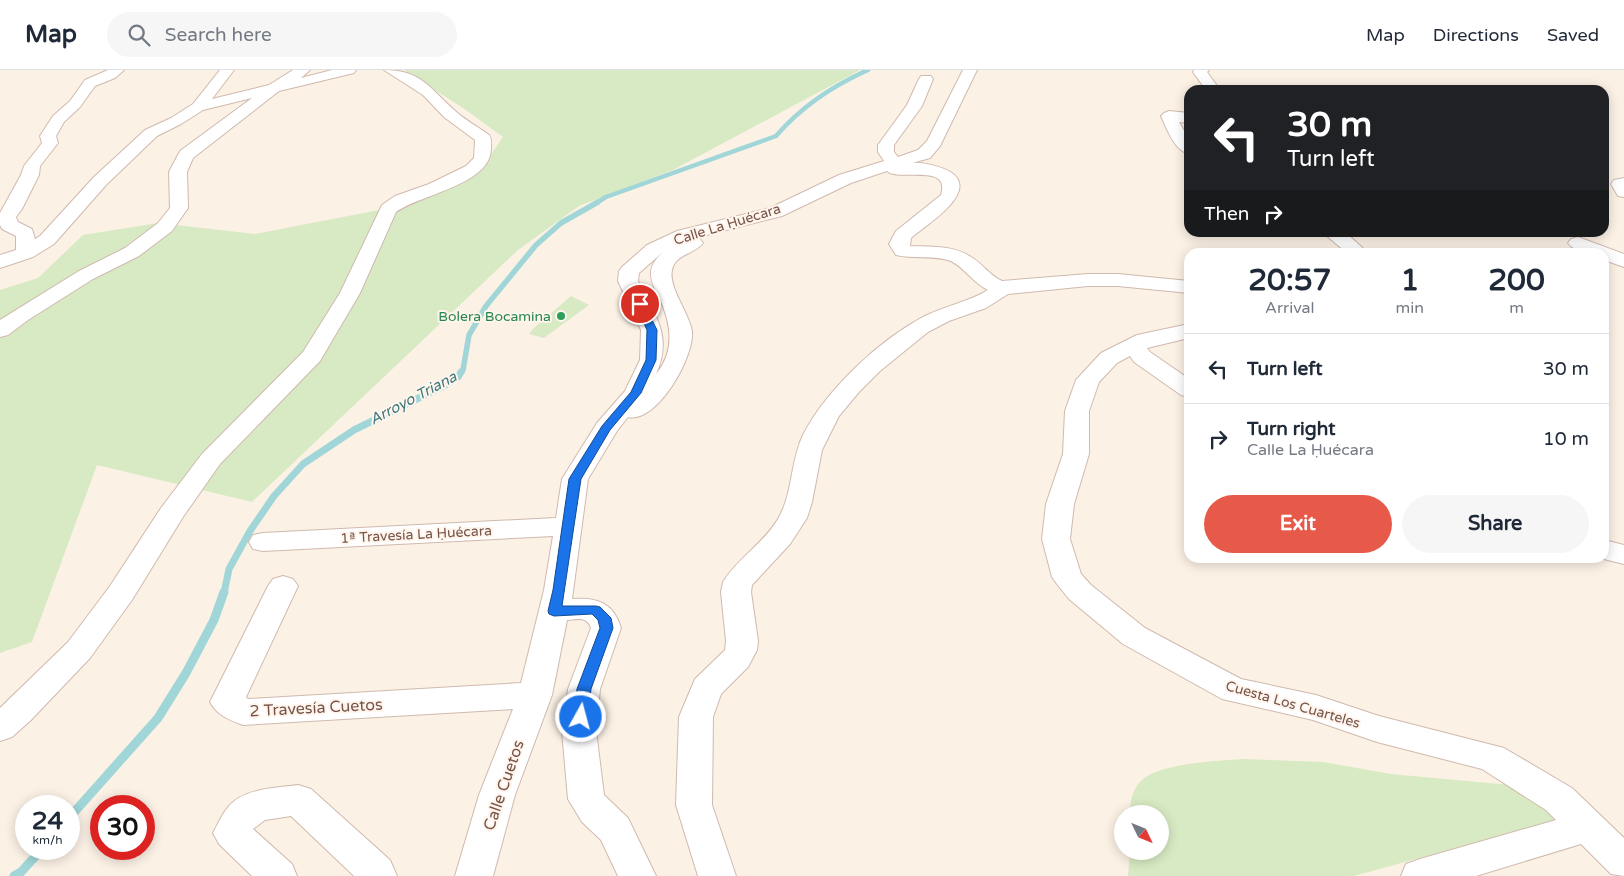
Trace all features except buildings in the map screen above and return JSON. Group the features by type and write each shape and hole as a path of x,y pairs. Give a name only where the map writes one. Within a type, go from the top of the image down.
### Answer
{"street":[{"path":"26,253 26,233 8,225 7,216 13,209 30,175 32,166 50,143 48,136 58,119 75,104 90,83 117,70"},
{"path":"198,108 227,70"},
{"path":"0,330 20,314 78,280 132,252 165,227 179,208 178,172 186,156 276,87 303,70"},
{"path":"0,262 26,253 47,240 100,180 151,133 198,108 349,70"},
{"path":"0,728 79,650 121,593 171,514 211,459 312,356 350,293 388,209 401,200 454,180 472,170 482,159 483,138 449,114 428,92 408,78 391,70"},
{"name":"Calle La Ḥuécara","path":"535,695 554,611 575,479 613,420 636,393 651,360 652,330 628,281 629,271 654,249 684,235 776,212 845,178 924,154 930,150 970,70"},
{"path":"1202,70 1200,72 1209,85"},
{"path":"893,162 886,152 886,145 914,106 926,79"},
{"path":"1184,118 1169,116 1178,136 1184,143"},
{"path":"613,420 638,408 656,392 673,369 680,346 681,332 678,320 660,280 660,269 668,259 691,244 765,226 805,212 857,184 887,172 901,169 929,170 942,174 950,180 952,187 949,197 903,235 899,244 903,251 954,255 966,262 986,282 1004,288 1088,280 1118,280 1184,287"},
{"path":"1624,183 1620,184 1624,192"},
{"path":"1339,237 1353,248"},
{"path":"1578,243 1590,248"},
{"path":"1609,255 1624,261"},
{"path":"717,876 694,804 696,716 708,688 737,659 741,650 742,641 736,592 738,582 782,532 796,509 808,458 819,426 842,396 868,368 931,322 955,311 986,301 1004,288"},
{"name":"Cuesta Los Cuarteles","path":"1180,333 1145,340 1109,358 1088,380 1077,411 1076,454 1060,504 1056,539 1067,577 1076,587 1134,636 1234,690 1316,708 1377,729 1492,758 1559,799 1624,862"},
{"path":"1134,346 1142,358 1184,387"},
{"name":"1ª Travesía La Ḥuécara","path":"263,542 568,526"},
{"path":"1609,550 1624,555"},
{"name":"2 Travesía Cuetos","path":"283,586 227,702 243,712 535,695"},
{"path":"554,611 596,610 604,618 606,628 584,689 579,732 586,799 595,811 615,829 638,876"},
{"name":"Calle Cuetos","path":"474,876 497,794 535,695"},
{"path":"278,876 232,834 237,820 251,808 298,800 376,872 378,876"},
{"path":"1420,876 1588,826"}],"green space":[{"path":"404,70 860,70 673,170 579,206 518,250 252,502 97,465 32,642 0,653 0,290 38,278 83,235 158,223 255,234 405,205 478,173 503,137 463,108"},
{"name":"Bolera Bocamina","path":"571,296 589,305 544,338 529,334 534,328"},
{"path":"1242,759 1323,762 1391,774 1521,786 1561,819 1354,876 1128,876 1129,860 1169,860 1169,805 1130,805 1135,788 1149,775 1161,770 1204,762"}],"waterway":[{"name":"Arroyo Triana","path":"596,203 606,197 776,136 796,115 818,98 868,70"},
{"name":"Arroyo Triana","path":"461,373 469,335 486,306 536,245 561,223 598,202"},
{"name":"Arroyo Triana","path":"224,593 229,569 250,531 274,496 303,464 354,430 445,385 458,377 461,372"},
{"name":"Arroyo Triana","path":"80,806 158,718 186,673 214,620 224,592"},
{"name":"Arroyo Triana","path":"14,876 21,872 32,860"}],"place":[{"name":"Bolera Bocamina","path":"561,316"}],"route":[{"path":"581,717 584,689 606,628 604,618 596,610 554,611 559,590 575,479 606,428 636,393 651,360 652,330 640,304"}]}
